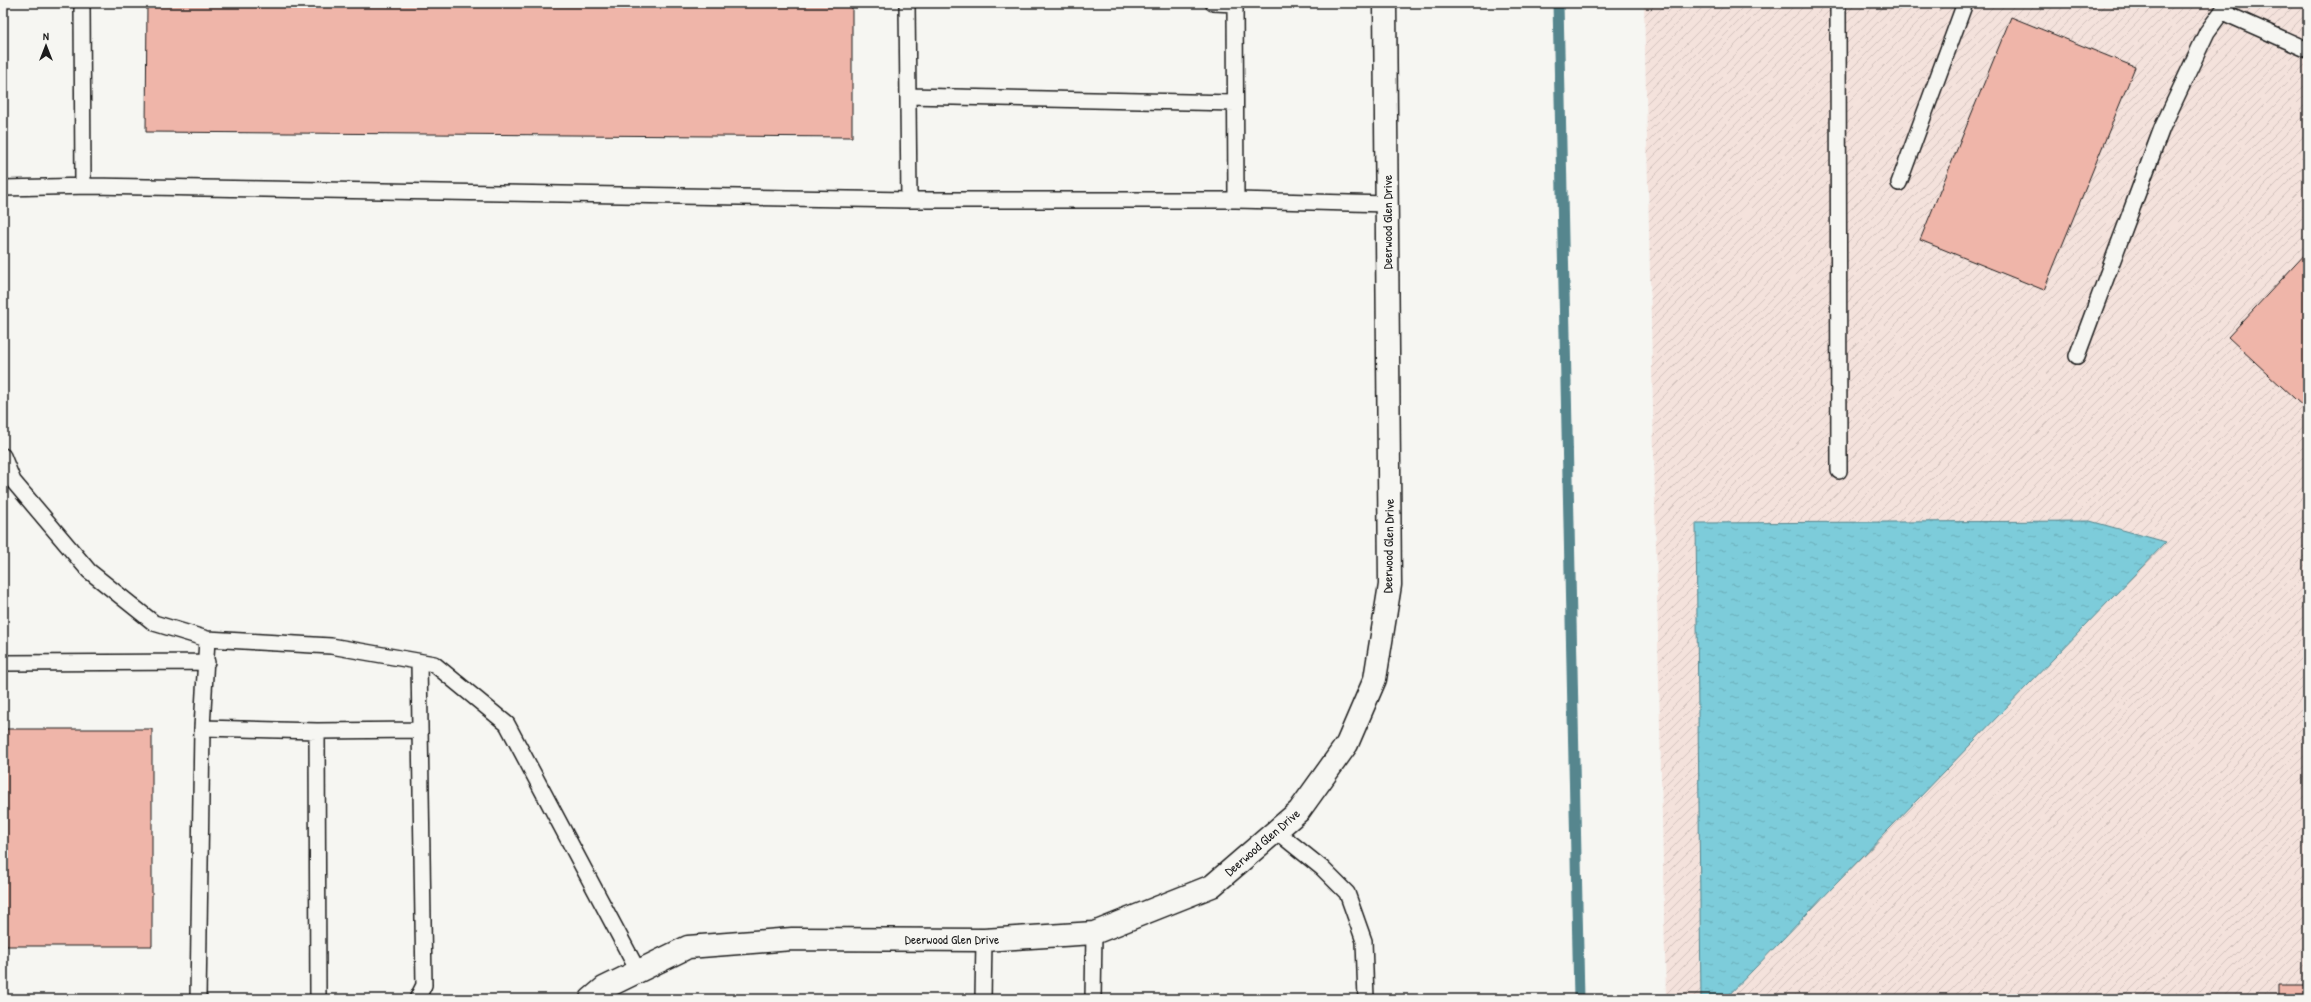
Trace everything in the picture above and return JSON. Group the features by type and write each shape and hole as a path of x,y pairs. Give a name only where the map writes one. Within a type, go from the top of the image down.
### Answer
{"street":[{"name":"Deerwood Glen Drive","path":"591,999 604,988 688,947 792,939 984,940 1094,933 1212,886 1299,811 1347,744 1375,679 1390,585 1385,3"}],"lane":[{"path":"82,3 83,186"},
{"path":"907,3 909,200"},
{"path":"1213,3 1235,3 1236,200"},
{"path":"1838,3 1839,471"},
{"path":"1899,183 1965,3"},
{"path":"2227,4 2229,15 2236,19 2308,50"},
{"path":"2078,356 2162,128 2207,32 2227,4"},
{"path":"908,96 1235,103"},
{"path":"3,188 83,186 909,200 1236,200 1387,204"},
{"path":"3,456 13,481 88,571 154,623 207,639 331,646 434,664 507,724 638,971"},
{"path":"198,999 202,728 207,662 207,639"},
{"path":"3,663 207,662"},
{"path":"417,999 424,985 419,662"},
{"path":"202,728 317,731 420,730"},
{"path":"317,731 318,999"},
{"path":"1276,831 1322,868 1347,893 1364,941 1366,999"},
{"path":"1093,999 1094,933"},
{"path":"983,999 984,940"}],"shaded area":[{"path":"1644,3 2308,3 2308,999 1666,999"}],"water":[{"path":"2090,521 2166,542 1725,999 1701,999 1696,523"}],"building":[{"path":"147,3 852,3 852,137 146,132"},
{"path":"2011,17 2135,67 2044,290 1920,240"},
{"path":"2308,251 2308,411 2228,337"},
{"path":"3,729 152,729 152,946 3,946"},
{"path":"2278,985 2308,985 2308,999 2278,999"}],"waterway":[{"path":"1558,3 1579,999"}]}
